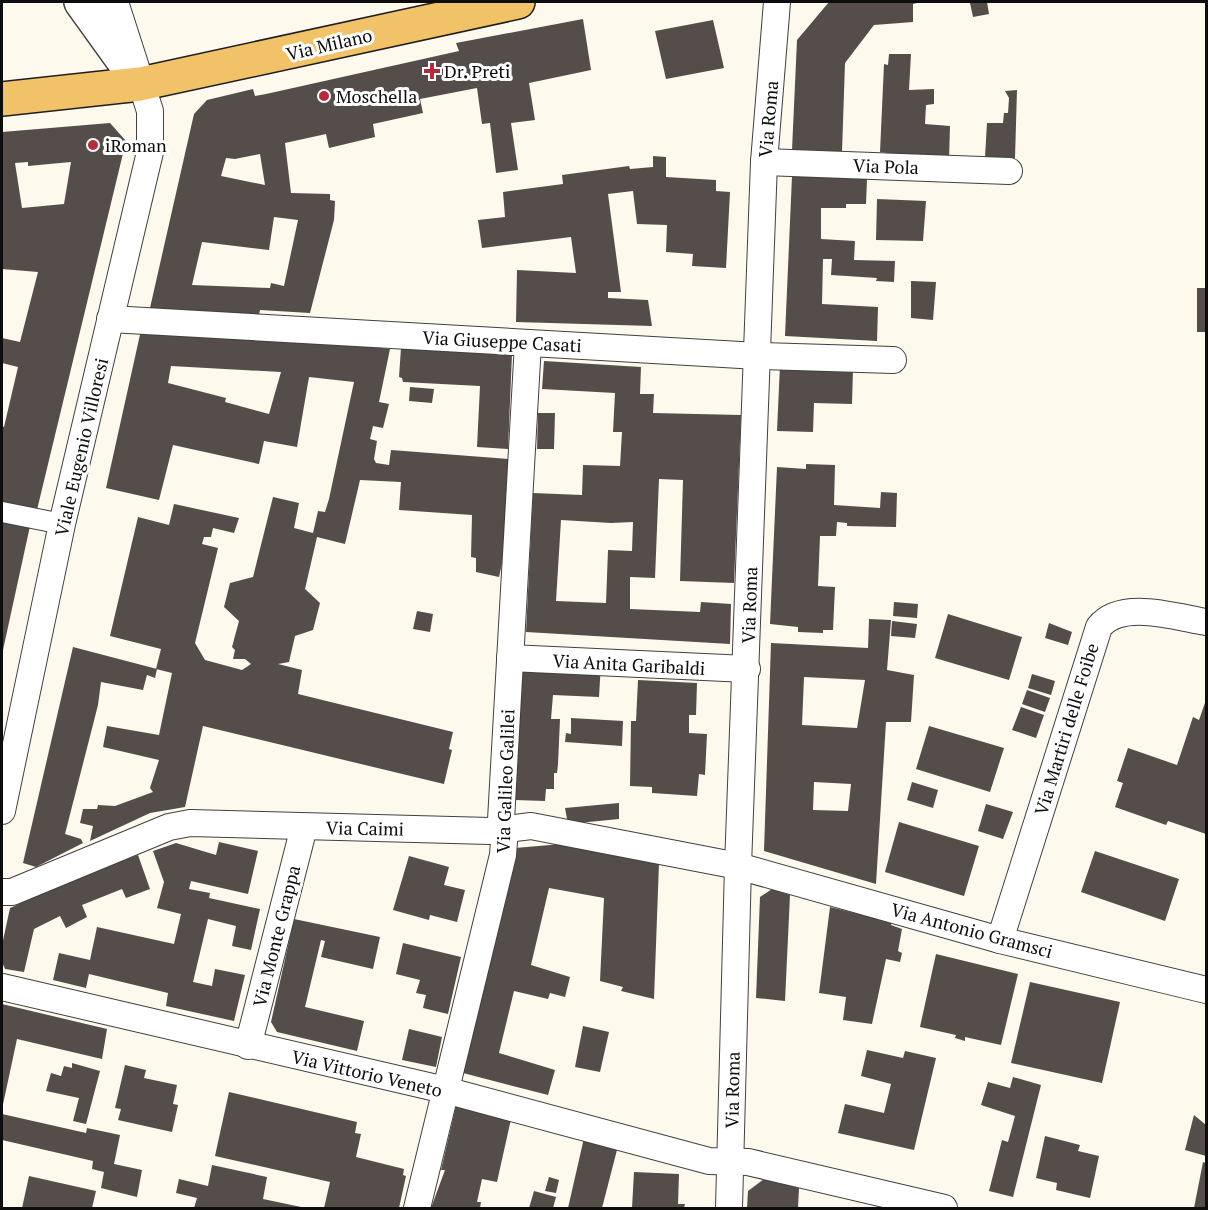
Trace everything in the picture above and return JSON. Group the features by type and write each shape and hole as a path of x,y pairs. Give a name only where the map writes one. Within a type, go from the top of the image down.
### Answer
{"main road":[{"name":"Via Milano","path":"2,99 140,84 518,2"}],"street":[{"path":"81,2 140,84"},
{"name":"Viale Eugenio Villoresi","path":"2,811 62,524 150,152 150,111 115,2"},
{"name":"Via Roma","path":"729,1209 738,866 764,162 777,2"},
{"name":"Via Pola","path":"764,162 1009,171"},
{"name":"Via Giuseppe Casati","path":"110,319 758,356 893,360"},
{"name":"Via Galileo Galilei","path":"417,1209 503,855 505,828 501,820 528,343"},
{"path":"2,512 62,524"},
{"name":"Via Martiri delle Foibe","path":"1000,940 1099,627 1109,616 1124,611 1206,622"},
{"name":"Via Anita Garibaldi","path":"510,658 747,669"},
{"name":"Via Caimi","path":"2,892 12,892 169,827 190,823 490,831 531,826 738,866"},
{"name":"Via Monte Grappa","path":"248,1046 304,827"},
{"name":"Via Antonio Gramsci","path":"738,866 1000,940 1206,990"},
{"name":"Via Vittorio Veneto","path":"2,987 445,1090 709,1161 748,1161 944,1209"}],"building":[{"path":"829,2 921,2 913,4 913,22 874,25 845,63 842,152 792,150 797,40"},
{"path":"987,2 989,14 973,17 970,3"},
{"path":"583,19 591,70 529,83 535,120 511,123 518,170 496,173 490,123 482,124 477,88 420,99 423,113 373,124 375,137 329,148 326,134 285,143 291,193 330,194 330,200 335,201 334,220 310,313 260,310 259,315 150,308 194,114 207,100 253,89 255,96 266,94 459,51 456,43","holes":["260,154 265,185 221,176 226,158 235,159","274,217 298,220 284,286 271,283 270,288 192,285 202,242 269,250"]},
{"path":"713,20 724,68 666,79 655,31"},
{"path":"889,54 911,54 909,90 934,89 934,104 926,105 925,124 950,126 949,161 880,152 884,64 888,65"},
{"path":"1017,90 1015,158 985,157 987,123 1003,123 1004,113 1008,113 1009,98 1005,91"},
{"path":"110,123 126,141 36,514 2,506 2,426 4,427 18,367 2,363 2,338 20,342 38,272 2,269 2,132","holes":["28,162 28,166 71,162 64,204 22,208 15,163"]},
{"path":"653,156 666,157 666,177 716,180 716,191 730,192 726,268 692,266 693,254 666,252 667,225 637,224 633,191 608,194 621,292 608,292 608,298 648,300 652,326 516,322 517,270 576,273 571,237 482,248 478,220 505,217 503,192 563,184 562,175 629,166 630,169 653,167"},
{"path":"792,176 867,179 866,204 846,204 846,208 821,208 821,239 855,241 854,260 895,261 894,282 876,281 877,278 831,275 832,259 823,259 822,304 878,307 877,341 785,336"},
{"path":"877,199 926,201 923,241 876,240"},
{"path":"911,281 936,282 933,320 911,318"},
{"path":"1197,288 1206,288 1206,332 1197,332"},
{"path":"141,330 290,338 390,349 379,402 389,404 383,428 373,426 370,439 377,441 374,459 376,463 389,465 391,450 509,459 503,559 499,577 476,572 476,558 471,557 472,515 399,510 401,482 360,480 345,544 317,537 305,589 320,603 313,630 295,636 289,662 278,664 302,670 298,694 453,732 449,749 452,750 444,784 203,726 185,807 150,813 90,841 93,826 80,823 83,809 97,809 98,805 115,806 153,792 150,788 159,760 103,747 107,726 159,735 172,673 156,669 161,649 110,636 138,517 169,525 174,504 239,518 234,533 213,528 211,537 204,537 202,544 218,548 195,643 205,660 242,670 251,664 245,659 233,659 235,650 232,647 239,621 224,607 230,583 253,577 273,497 299,503 294,528 313,533 318,511 325,512 329,499 354,382 309,377 297,447 264,441 259,464 173,445 159,500 106,488","holes":["171,366 281,372 269,414 225,402 226,398 168,383"]},
{"path":"401,348 512,354 508,449 477,447 480,386 403,382 399,377"},
{"path":"544,361 641,367 640,394 654,394 653,413 741,415 734,583 680,581 683,480 659,479 655,578 630,577 630,609 700,612 701,602 731,604 730,644 526,632 533,493 582,495 583,465 620,466 622,432 613,432 615,393 542,389","holes":["561,520 633,522 632,551 608,550 606,603 556,601"]},
{"path":"780,365 853,369 852,404 814,403 813,432 777,431"},
{"path":"410,387 434,389 432,403 409,401"},
{"path":"538,413 555,413 554,449 537,449"},
{"path":"806,464 835,465 834,505 880,508 881,492 897,493 896,527 847,526 847,523 837,522 836,536 820,536 818,586 835,587 833,630 823,630 823,633 798,632 798,627 770,624 777,467 806,469"},
{"path":"2,520 30,526 3,650 2,650"},
{"path":"894,602 918,604 917,618 893,616"},
{"path":"417,611 433,614 430,632 413,629"},
{"path":"948,614 1022,637 1009,680 935,658"},
{"path":"869,619 891,620 887,670 914,675 911,722 886,722 876,884 764,851 771,643 868,648","holes":["804,677 865,680 857,728 802,725","814,782 851,784 848,811 813,810"]},
{"path":"892,621 917,624 915,638 891,636"},
{"path":"1049,623 1072,632 1068,645 1045,638"},
{"path":"73,647 157,669 155,678 147,675 143,690 101,682 98,705 65,834 81,839 83,843 36,867 23,863"},
{"path":"523,659 601,663 599,697 553,695 551,719 560,719 558,764 557,773 554,773 554,789 546,789 545,801 515,800"},
{"path":"1032,674 1055,681 1051,695 1028,688"},
{"path":"638,680 697,683 696,715 689,715 689,733 707,734 705,775 699,774 697,796 652,793 652,787 630,786 631,721 636,721"},
{"path":"1027,690 1050,698 1045,712 1022,704"},
{"path":"1206,700 1206,834 1168,821 1166,825 1115,807 1123,783 1117,781 1128,748 1177,765 1193,717 1199,720"},
{"path":"1021,707 1044,715 1036,738 1012,730"},
{"path":"571,718 623,721 622,746 565,742 566,733 571,734"},
{"path":"929,726 1004,748 990,792 916,769"},
{"path":"912,782 938,790 933,808 907,800"},
{"path":"619,803 619,819 568,824 565,808"},
{"path":"986,804 1013,812 1003,839 978,831"},
{"path":"899,822 979,846 964,896 885,872"},
{"path":"219,842 258,851 248,894 191,881 189,889 210,893 209,898 260,909 251,950 232,946 236,926 208,919 193,982 212,986 215,969 245,975 234,1021 166,1006 168,993 89,974 86,988 53,980 59,953 90,960 97,927 174,944 181,914 157,908 164,882 153,851 176,843 216,855"},
{"path":"562,844 659,863 654,999 621,991 623,987 600,981 604,898 549,888 531,965 570,977 565,997 550,993 548,999 514,991 499,1053 555,1070 548,1095 463,1073 515,848"},
{"path":"1095,851 1179,879 1165,921 1081,892"},
{"path":"138,855 150,889 126,898 122,889 82,905 87,917 66,928 60,916 34,929 24,972 5,969 2,962 2,945 10,908 95,870"},
{"path":"409,856 449,867 444,885 465,890 457,922 430,915 429,920 393,910"},
{"path":"772,889 790,895 785,1001 756,998 760,897"},
{"path":"830,907 892,922 891,925 902,929 898,951 902,953 900,962 886,959 872,1024 843,1020 846,997 819,993"},
{"path":"294,919 380,937 373,969 321,957 325,941 321,940 305,1007 364,1021 357,1051 277,1032 271,1022"},
{"path":"403,943 461,957 448,1014 423,1008 426,995 416,993 420,980 396,974"},
{"path":"936,954 1018,974 1001,1045 965,1037 965,1041 955,1038 956,1035 920,1027"},
{"path":"1030,982 1120,1002 1102,1083 1011,1063"},
{"path":"2,1004 107,1029 102,1059 17,1039 2,1109"},
{"path":"583,1026 609,1032 600,1072 575,1067"},
{"path":"409,1029 442,1037 436,1067 402,1060"},
{"path":"867,1050 903,1058 905,1051 936,1058 914,1150 838,1133 845,1104 884,1113 891,1084 861,1076"},
{"path":"72,1063 100,1071 86,1124 73,1121 79,1098 46,1091 51,1073 61,1076 64,1066 72,1068"},
{"path":"125,1065 146,1070 144,1078 177,1085 173,1104 178,1105 172,1132 118,1120 121,1109 115,1108"},
{"path":"1013,1077 1041,1085 1013,1197 989,1191 1002,1140 1008,1142 1015,1116 981,1105 988,1082 1010,1088"},
{"path":"229,1092 357,1122 355,1133 361,1134 356,1157 404,1169 403,1175 406,1176 399,1208 324,1208 330,1182 215,1156"},
{"path":"456,1106 511,1119 497,1182 482,1179 477,1202 481,1202 480,1208 431,1208 445,1170 441,1170"},
{"path":"2,1114 86,1133 87,1128 120,1135 114,1164 142,1170 137,1197 101,1188 104,1172 92,1169 93,1161 2,1140"},
{"path":"1194,1115 1206,1125 1206,1156 1185,1150"},
{"path":"1045,1136 1080,1145 1078,1151 1099,1156 1090,1198 1056,1190 1057,1183 1036,1178"},
{"path":"584,1138 618,1146 602,1208 568,1208"},
{"path":"1203,1162 1206,1163 1206,1208 1194,1208"},
{"path":"212,1165 267,1177 263,1199 306,1208 194,1208 197,1198 176,1193 179,1179 208,1186"},
{"path":"634,1172 679,1174 678,1204 685,1204 684,1208 632,1208"},
{"path":"29,1176 96,1191 92,1208 22,1208"},
{"path":"549,1177 559,1180 556,1193 545,1191"},
{"path":"764,1179 799,1188 798,1208 747,1208 748,1191"},
{"path":"534,1191 556,1197 553,1208 529,1208"}],"place":[{"name":"Dr. Preti","path":"432,71"},
{"name":"Moschella","path":"324,96"},
{"name":"iRoman","path":"93,145"}]}
